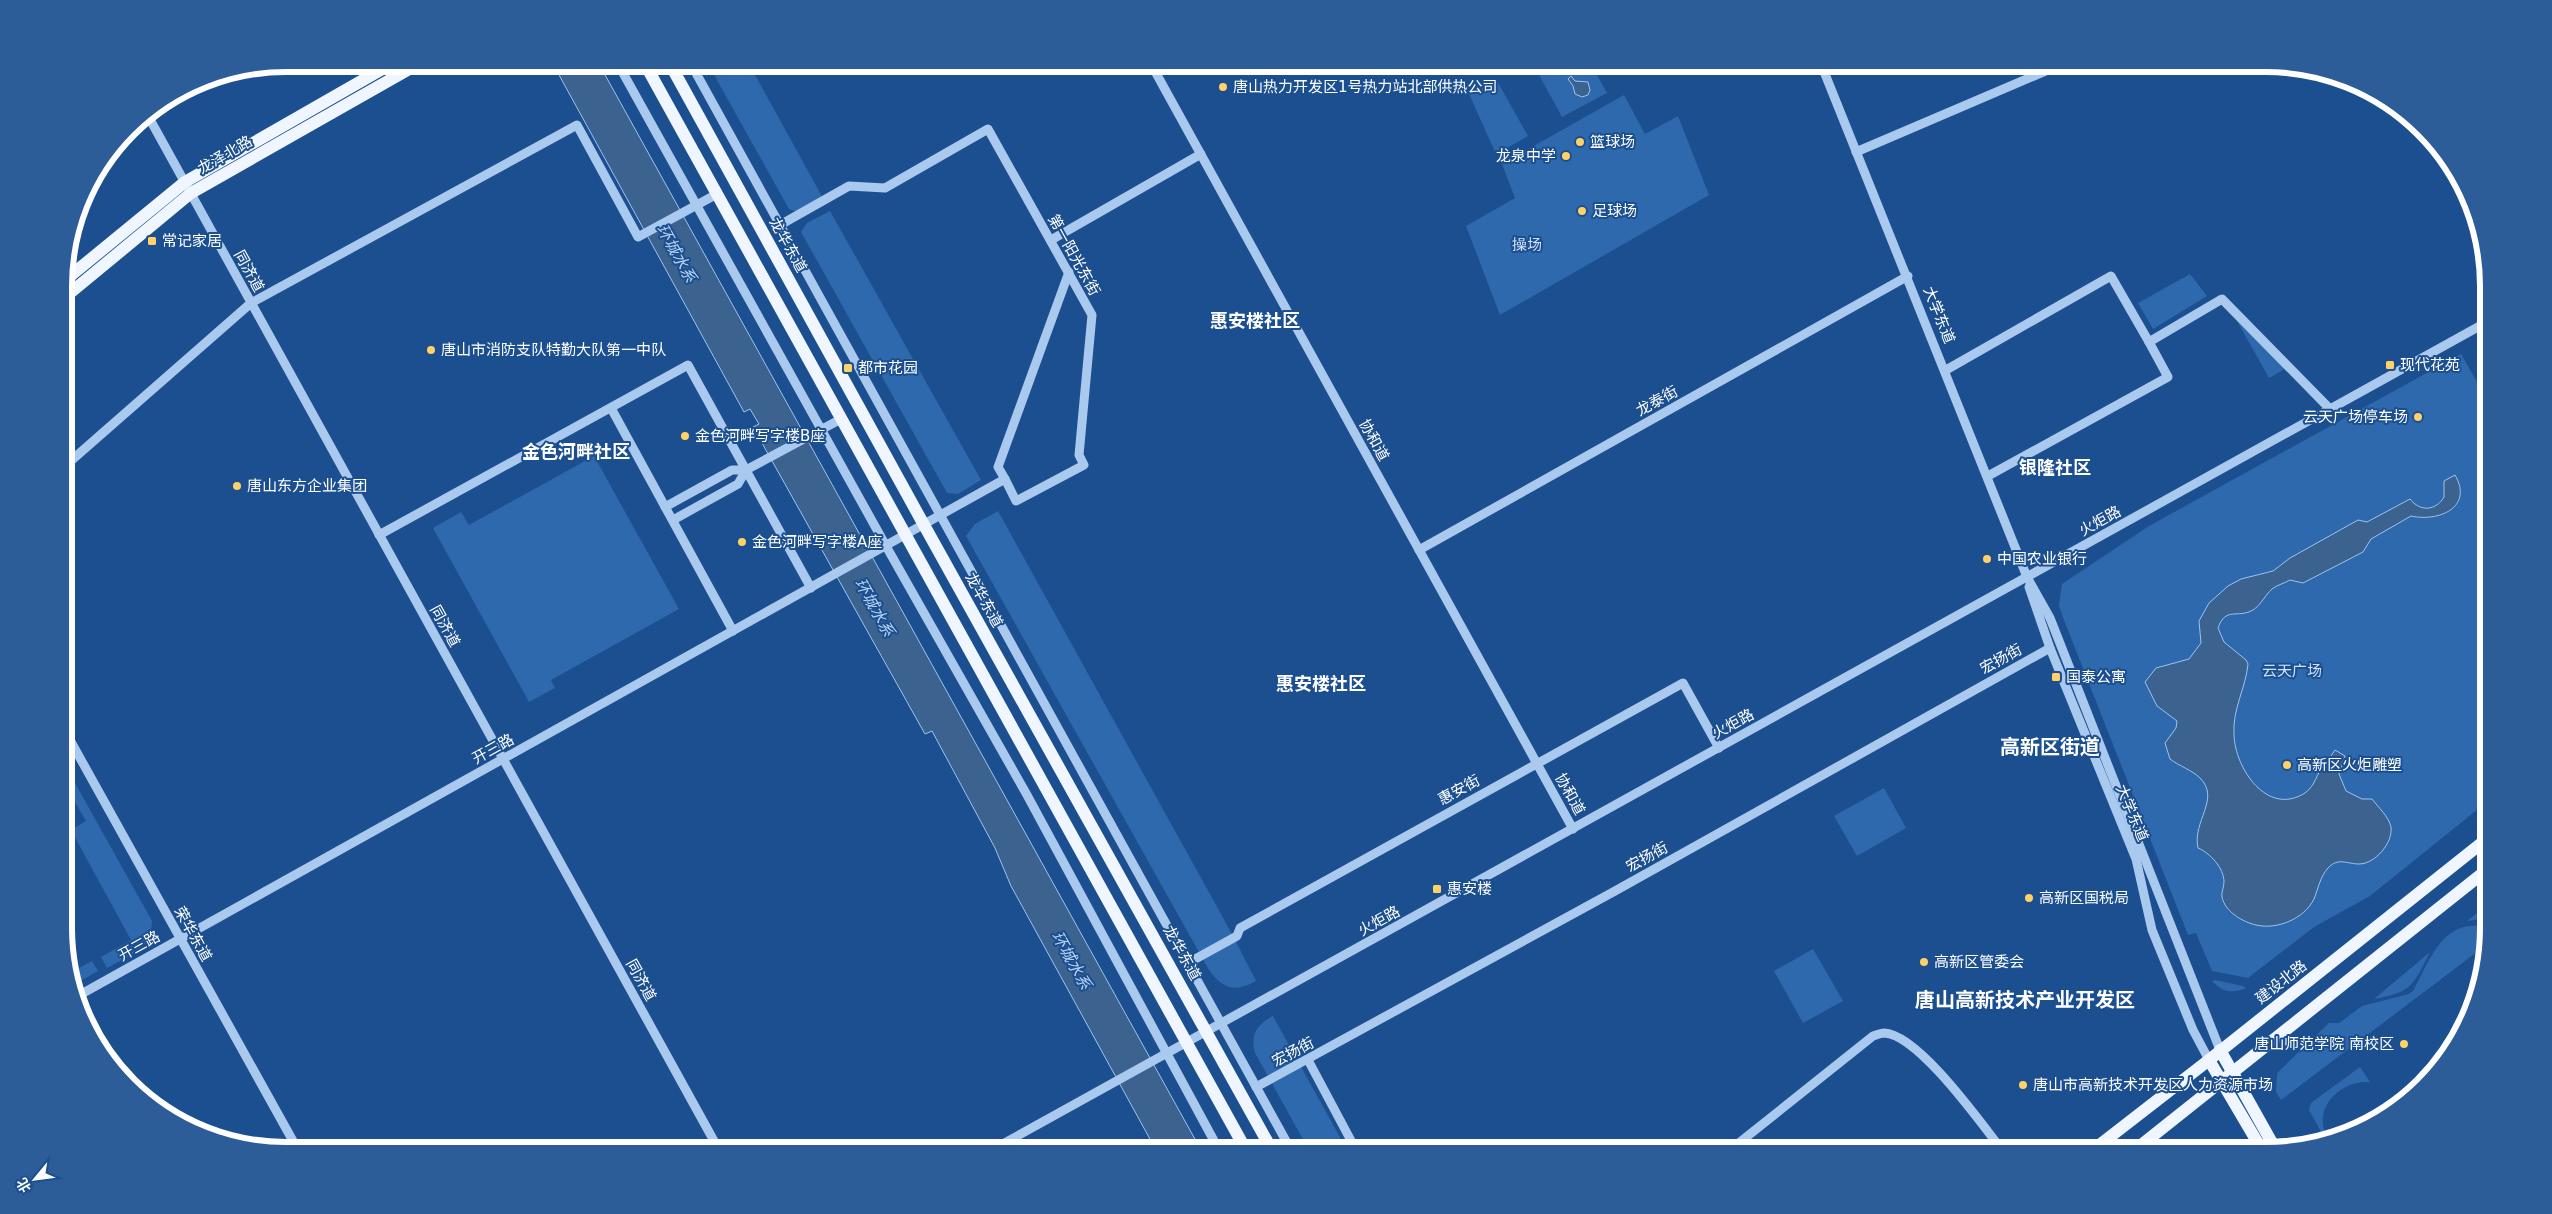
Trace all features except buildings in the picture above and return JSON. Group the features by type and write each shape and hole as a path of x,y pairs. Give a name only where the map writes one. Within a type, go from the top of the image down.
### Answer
{"main road":[{"name":"龙泽北路","path":"73,274 188,188 378,72"},
{"name":"龙泽北路","path":"72,291 188,188 403,72"},
{"path":"649,72 1242,1142"},
{"name":"龙华东道","path":"674,72 1268,1142"},
{"name":"建设北路","path":"2103,1142 2480,844"},
{"path":"2145,1142 2480,875"},
{"path":"2220,1050 2226,1077 2258,1142"},
{"path":"2209,1060 2226,1077 2270,1142"}],"street":[{"path":"622,72 1027,795 1216,1142"},
{"path":"695,72 1287,1142"},
{"name":"协和道","path":"1155,72 1573,829"},
{"name":"大学东道","path":"1824,72 1988,476 2027,577 2033,603 2050,648 2136,859 2152,930 2193,1030 2209,1060"},
{"path":"1856,152 2043,72"},
{"name":"同济道","path":"151,121 715,1142"},
{"path":"72,460 251,303 577,125 638,237 718,194"},
{"name":"第一阳光东街","path":"780,225 849,186 885,188 988,129 1092,315 1079,454 1084,465 1016,501 1005,479"},
{"path":"1051,240 1201,154"},
{"path":"1005,479 998,467 1069,272"},
{"name":"龙泰街","path":"1419,550 1908,276"},
{"path":"1946,370 2111,276 2168,377 1988,476"},
{"path":"2149,342 2222,299 2330,409"},
{"name":"火炬路","path":"1006,1142 2480,325"},
{"path":"380,535 688,364 810,588"},
{"path":"611,408 733,631"},
{"path":"666,506 732,470 746,470 841,419"},
{"path":"672,520 738,484 746,470"},
{"name":"开三路","path":"83,993 906,536 1005,479"},
{"name":"大学东道","path":"2027,577 2050,618 2220,1050"},
{"name":"宏扬街","path":"1256,1087 1308,1060 2050,648"},
{"name":"惠安街","path":"1188,963 1237,936 1240,928 1683,683 1719,748"},
{"name":"荣华东道","path":"72,744 294,1142"},
{"path":"1740,1142 1874,1036 1884,1033 1896,1037 1929,1059 1996,1142"},
{"path":"1308,1060 1352,1142"}],"green space":[{"path":"712,72 753,72 824,200 800,213 789,209"},
{"path":"1537,72 1595,72 1607,93 1562,117"},
{"path":"1496,79 1528,136 1496,154 1469,94"},
{"name":"操场","path":"1624,95 1645,134 1678,116 1709,195 1500,315 1466,226 1515,198 1502,164"},
{"path":"830,211 981,480 958,494 947,493 801,232 807,223"},
{"path":"2190,274 2207,296 2153,329 2138,303"},
{"path":"2227,303 2285,365 2283,370 2269,378"},
{"name":"云天广场","path":"2461,354 2480,387 2480,807 2370,896 2314,927 2248,978 2212,971 2196,933 2188,935 2059,606 2062,584 2149,526"},
{"path":"594,456 679,609 551,680 555,688 529,702 433,528 461,512 469,525"},
{"path":"998,511 1232,934 1256,981 1241,987 1230,987 1219,981 1209,970 966,536 975,524"},
{"path":"72,778 152,921 151,931 143,946 138,951 107,968 101,957 131,940 72,832 72,829 86,821 72,797"},
{"path":"1884,788 1906,828 1857,856 1834,816"},
{"path":"2480,910 2480,919 2467,921"},
{"path":"2480,925 2478,951 2281,1100 2276,1092 2277,1073 2329,1023 2339,1023 2362,1006 2409,994 2413,991 2443,940 2462,928"},
{"path":"1813,949 1843,1001 1803,1023 1774,971"},
{"path":"2430,952 2420,972 2410,985 2397,993 2374,999"},
{"path":"92,961 98,971 80,981 77,969"},
{"path":"2215,980 2246,988 2236,991 2223,990 2212,981"},
{"path":"1273,1016 1343,1142 1305,1142 1255,1053 1254,1035 1263,1023"},
{"path":"2360,1067 2370,1082 2348,1086 2331,1099 2325,1108 2323,1118 2326,1133 2322,1134 2309,1110 2311,1103"}],"water":[{"name":"环城水系","path":"557,72 603,72 1197,1142 1152,1142 1011,886 995,848 932,731 925,734 753,427 759,424 750,409 744,412"},
{"path":"1571,76 1575,81 1588,82 1590,90 1588,95 1582,97 1575,94 1573,86 1568,79"},
{"path":"2455,475 2460,486 2460,496 2457,504 2450,510 2432,517 2411,516 2371,539 2363,552 2303,583 2290,580 2276,586 2253,610 2228,615 2221,621 2218,628 2224,642 2246,660 2248,664 2235,717 2234,735 2240,761 2256,785 2266,794 2278,799 2291,799 2305,793 2335,750 2345,756 2339,774 2346,791 2362,799 2372,799 2386,816 2391,827 2389,840 2377,857 2359,864 2339,862 2328,868 2321,879 2314,899 2304,912 2297,917 2281,924 2264,926 2256,925 2235,916 2227,907 2222,897 2224,882 2222,871 2212,857 2198,848 2197,838 2207,802 2206,786 2197,775 2170,759 2165,743 2176,728 2177,721 2157,706 2145,682 2156,668 2189,659 2201,643 2199,621 2209,603 2228,586 2241,579 2273,571 2290,558 2358,520 2367,522 2410,499 2423,508 2437,505 2444,497 2444,481"}],"place":[{"name":"唐山热力开发区1号热力站北部供热公司","path":"1223,87"},
{"name":"篮球场","path":"1580,142"},
{"name":"龙泉中学","path":"1566,156"},
{"name":"足球场","path":"1582,211"},
{"name":"常记家居","path":"152,241"},
{"name":"唐山市消防支队特勤大队第一中队","path":"431,350"},
{"name":"现代花苑","path":"2390,365"},
{"name":"都市花园","path":"848,368"},
{"name":"云天广场停车场","path":"2418,417"},
{"name":"金色河畔写字楼B座","path":"685,436"},
{"name":"唐山东方企业集团","path":"237,486"},
{"name":"金色河畔写字楼A座","path":"742,542"},
{"name":"中国农业银行","path":"1987,559"},
{"name":"国泰公寓","path":"2056,677"},
{"name":"高新区火炬雕塑","path":"2287,765"},
{"name":"惠安楼","path":"1437,889"},
{"name":"高新区国税局","path":"2029,898"},
{"name":"高新区管委会","path":"1924,962"},
{"name":"唐山师范学院 南校区","path":"2404,1044"},
{"name":"唐山市高新技术开发区人力资源市场","path":"2023,1085"}],"district":[{"name":"惠安楼社区","path":"1255,321"},
{"name":"金色河畔社区","path":"576,452"},
{"name":"银隆社区","path":"2055,468"},
{"name":"惠安楼社区","path":"1321,684"},
{"name":"高新区街道","path":"2050,747"},
{"name":"唐山高新技术产业开发区","path":"2025,1000"}]}
